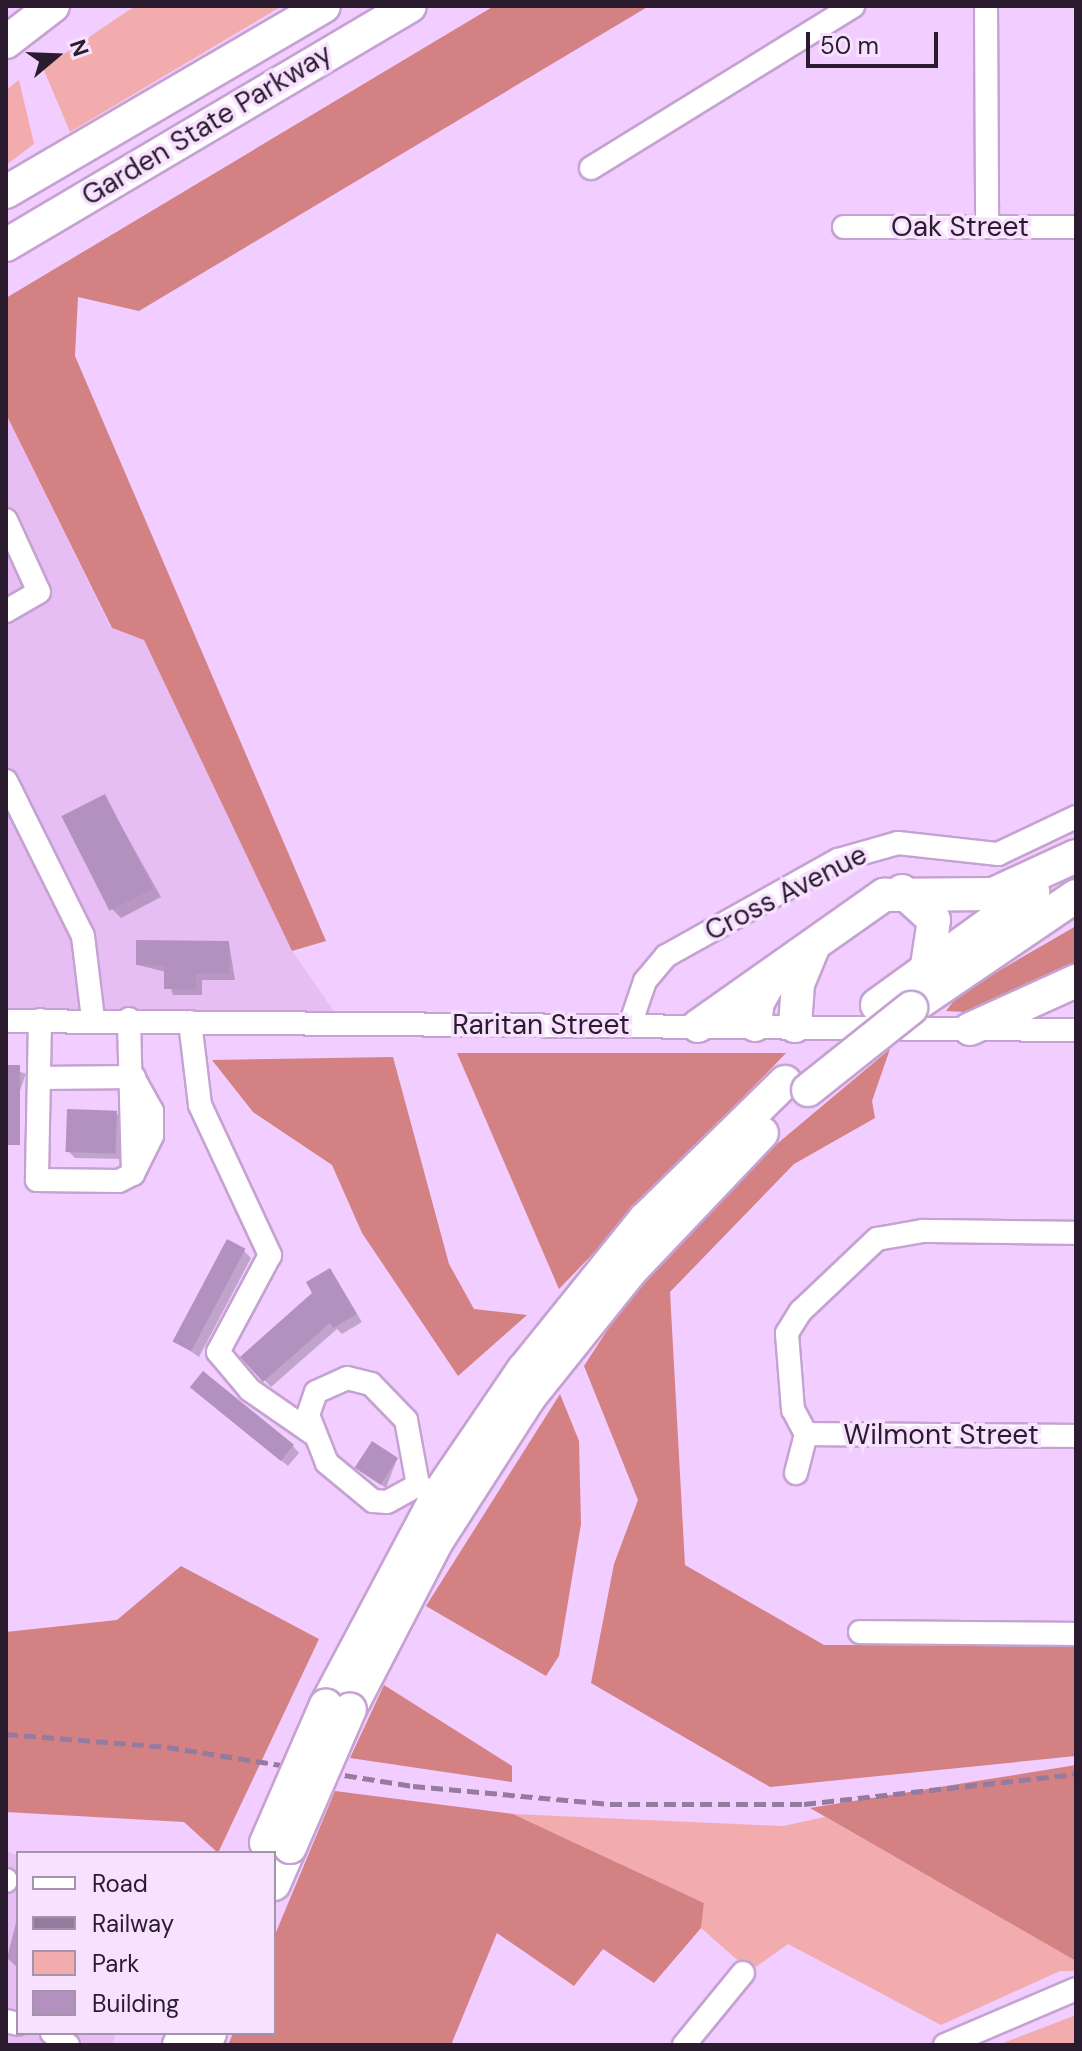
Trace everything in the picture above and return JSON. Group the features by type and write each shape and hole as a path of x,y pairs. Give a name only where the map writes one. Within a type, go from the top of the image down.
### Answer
{"highway":[{"path":"6,42 53,6"},
{"name":"Garden State Parkway","path":"6,192 324,6"},
{"name":"Garden State Parkway","path":"6,245 410,6"},
{"path":"698,1026 814,945 865,905 902,891 993,894 1076,856"},
{"path":"272,1848 338,1707 428,1490 526,1384 602,1287 877,1005 927,966 1076,864"},
{"path":"902,891 934,920 927,966"},
{"path":"796,1086 1075,897"},
{"path":"795,1026 798,984 814,945"},
{"path":"755,1025 758,1002 776,972"},
{"path":"970,1029 1076,981"},
{"path":"338,1707 526,1384"}],"street":[{"path":"591,168 853,6"},
{"path":"986,6 987,226"},
{"name":"Oak Street","path":"844,227 1076,227"},
{"path":"6,520 39,592 6,611"},
{"path":"7,785 83,936 93,1019"},
{"name":"Cross Avenue","path":"630,1025 645,981 666,956 838,860 898,843 998,854 1076,817"},
{"path":"40,1020 37,1180 122,1181 133,1174 134,1077 129,1019"},
{"name":"Raritan Street","path":"6,1021 129,1019 343,1024 1076,1030"},
{"path":"190,1022 200,1105 270,1255 218,1352 250,1390 312,1433 327,1463 373,1501 387,1502 428,1490 414,1434 371,1384 347,1378 316,1392 312,1433"},
{"path":"39,1078 134,1077"},
{"path":"796,1473 806,1434 793,1410 787,1333 801,1311 877,1239 923,1231 1076,1233"},
{"name":"Wilmont Street","path":"806,1434 1076,1436"},
{"path":"860,1632 1076,1634"},
{"path":"684,2045 743,1973"},
{"path":"945,2045 1076,1989"}],"shaded area":[{"path":"494,6 649,6 139,311 78,297 75,356 326,941 292,951 144,640 112,628 6,414 6,298"},
{"path":"6,414 111,628 144,640 292,951 343,1024 6,1021"},
{"path":"1076,926 1076,968 983,1013 946,1011 959,994"},
{"path":"890,1049 872,1101 875,1118 794,1164 670,1292 685,1565 824,1645 1076,1645 1076,1756 770,1787 591,1683 614,1564 638,1500 584,1366 640,1280 765,1154"},
{"path":"457,1053 786,1053 559,1289"},
{"path":"393,1057 449,1264 474,1309 527,1315 458,1376 362,1233 332,1165 253,1112 212,1060"},
{"path":"560,1394 579,1441 581,1524 559,1656 546,1676 426,1606"},
{"path":"181,1566 319,1639 219,1851 184,1822 6,1812 6,1632 117,1620"},
{"path":"384,1685 512,1766 512,1782 350,1758"},
{"path":"1076,1765 1076,1961 810,1808"},
{"path":"335,1791 513,1814 704,1903 701,1928 654,1983 603,1949 574,1986 497,1933 451,2045 228,2045 232,2035 276,2035 276,1932"},
{"path":"6,1851 16,1855 16,2035 115,2035 112,2045 6,2045"}],"green space":[{"path":"135,6 282,6 70,132 43,68"},
{"path":"19,80 34,144 6,165 6,90"},
{"path":"513,1814 783,1826 825,1817 1076,1961 1076,1971 1060,1971 941,2025 788,1944 750,1971 701,1928 704,1903"},
{"path":"1076,2015 1076,2045 998,2045"}],"building":[{"path":"105,794 153,888 109,911 61,816"},
{"path":"136,940 229,941 229,974 196,974 196,989 164,989 164,966 136,965"},
{"path":"6,1065 20,1065 20,1145 6,1145"},
{"path":"67,1109 117,1111 115,1154 65,1152"},
{"path":"227,1239 246,1249 191,1351 173,1341"},
{"path":"330,1268 357,1314 333,1328 330,1323 263,1382 240,1357 312,1293 306,1282"},
{"path":"203,1371 294,1445 281,1461 190,1387"},
{"path":"372,1441 398,1458 381,1485 355,1468"}],"railway":[{"path":"6,1734 167,1747 413,1786 610,1804 804,1804 1076,1774"}]}
